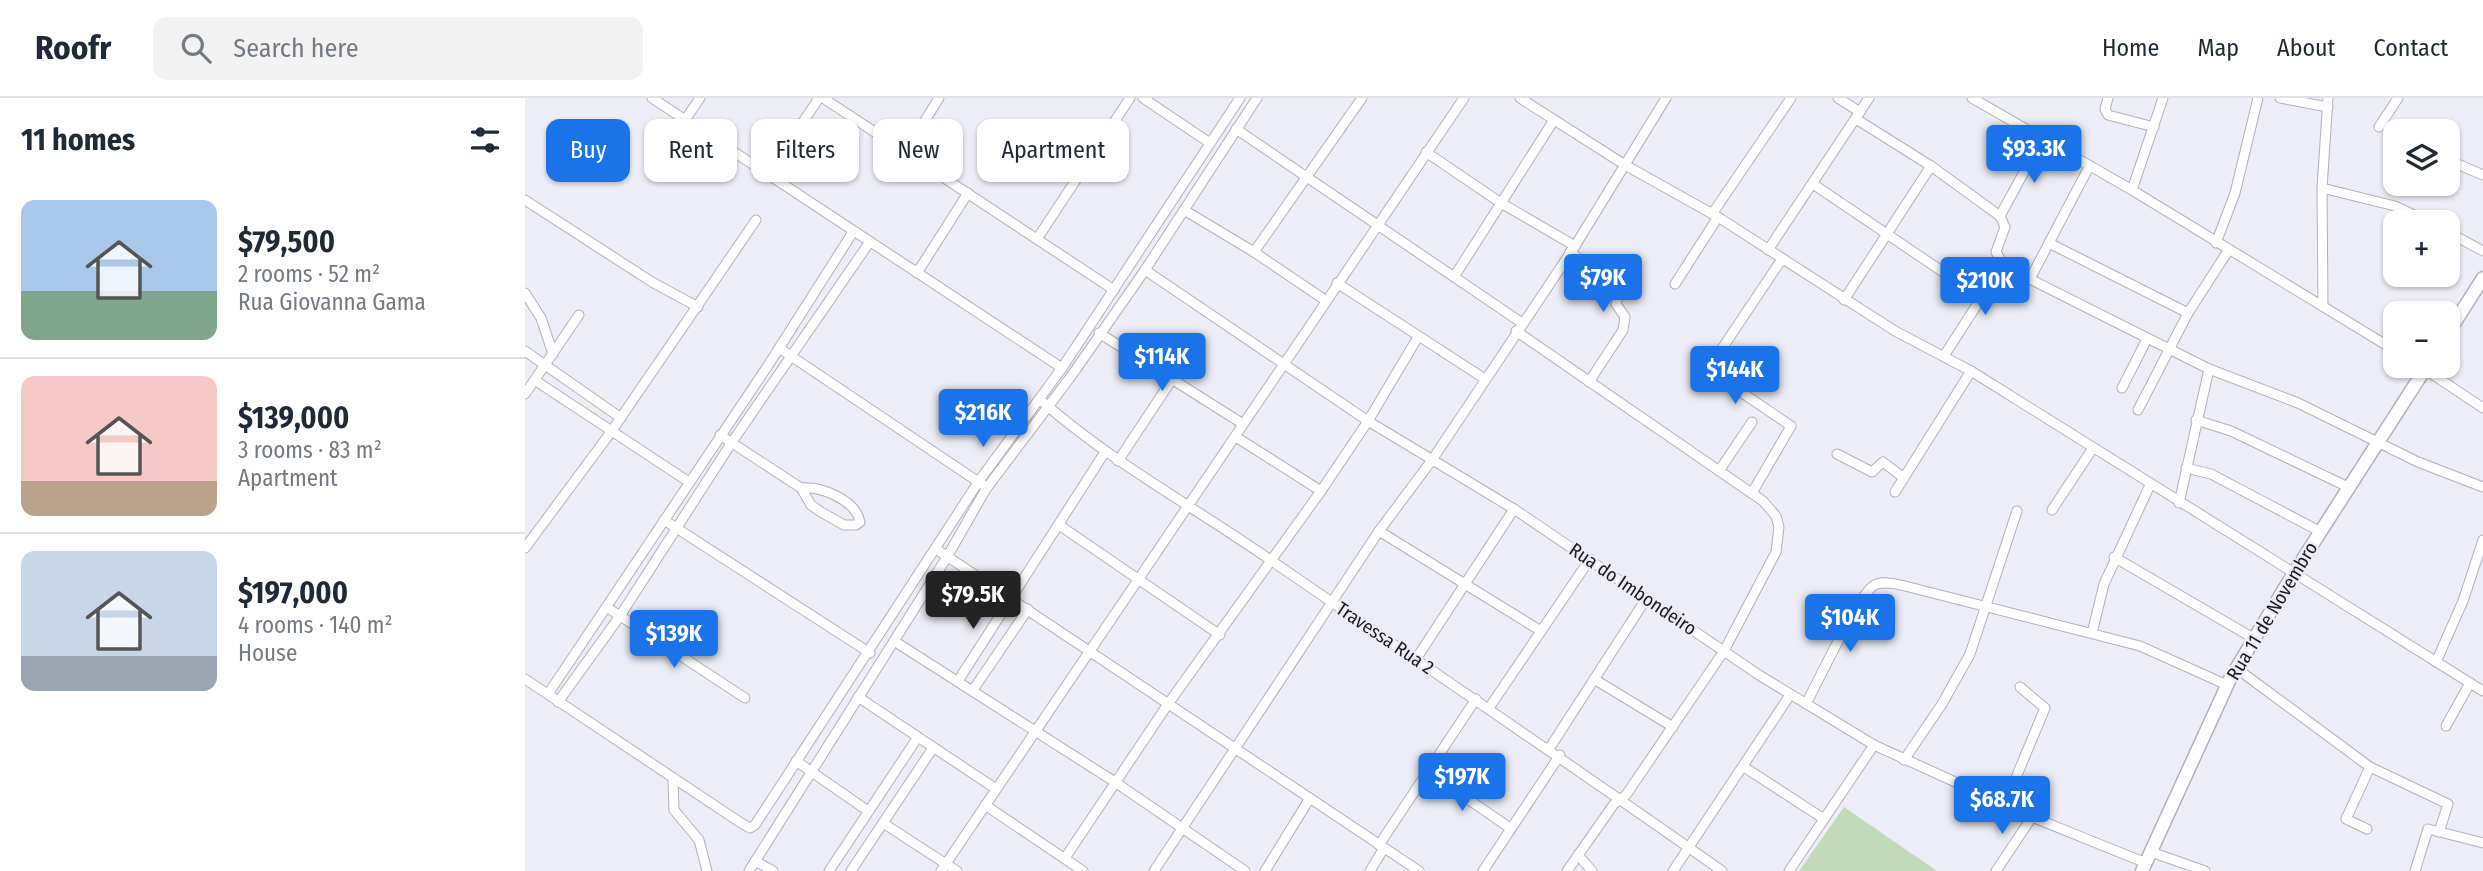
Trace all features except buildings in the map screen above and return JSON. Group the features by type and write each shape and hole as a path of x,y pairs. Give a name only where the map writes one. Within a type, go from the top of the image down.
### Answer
{"main road":[{"path":"2460,313 2483,278"},
{"name":"Rua 11 de Novembro","path":"2146,862 2236,668 2417,378"}],"street":[{"path":"652,98 684,119"},
{"path":"686,119 700,98"},
{"path":"806,119 821,98 873,132"},
{"path":"926,119 939,98"},
{"path":"1037,239 1130,98"},
{"path":"1143,98 1210,143"},
{"path":"525,679 673,780 750,828 758,823 979,481 1062,368 1240,98"},
{"path":"749,871 947,557 986,489 1145,270 1257,98"},
{"path":"1254,252 1362,98"},
{"path":"944,867 1464,98"},
{"path":"1520,98 1625,165 1715,216 1845,300 1971,371 2483,691"},
{"path":"1154,871 1331,603 1432,460 1572,249 1666,98"},
{"path":"1675,284 1791,98"},
{"path":"1838,98 1858,116 2000,216 2005,227 1996,248 2003,264 2170,351 2298,403 2418,463 2483,487"},
{"path":"1768,250 1869,98"},
{"path":"1972,98 2132,190 2228,251 2383,343"},
{"path":"2108,98 2105,109 2108,115 2154,127"},
{"path":"2132,190 2163,98"},
{"path":"2216,243 2235,193 2258,98"},
{"path":"2280,98 2328,102 2322,188 2323,306"},
{"path":"2379,127 2398,98"},
{"path":"1454,277 1554,120"},
{"path":"1236,130 1454,277 1589,383 1752,494 1776,516 1779,546 1724,651 1626,795 1620,799 1567,871"},
{"path":"2000,216 2042,139"},
{"path":"1426,152 1572,249 1621,288 1616,304 1625,317 1623,330 1589,383"},
{"path":"2460,165 2483,175"},
{"path":"1845,300 1888,237 1931,166"},
{"path":"2030,279 2089,167"},
{"path":"780,182 1062,368"},
{"path":"951,182 1114,290"},
{"path":"1813,184 1980,297"},
{"path":"2322,188 2404,210"},
{"path":"917,273 968,193"},
{"path":"525,200 652,282 698,307"},
{"path":"1184,210 1254,252 1325,300"},
{"path":"525,548 621,418 756,220"},
{"path":"548,694 608,608 853,232"},
{"path":"2460,239 2483,251"},
{"path":"558,702 620,616 732,442 869,243"},
{"path":"2049,243 2188,313"},
{"path":"2138,410 2188,313 2228,251"},
{"path":"1701,380 1782,259"},
{"path":"1944,356 2003,264"},
{"path":"827,269 844,280"},
{"name":"Rua do Imbondeiro","path":"1145,270 1368,421 1514,509 1790,695 1874,745 2032,817 2146,862 2205,871"},
{"path":"1337,283 1485,379"},
{"path":"525,293 541,318 553,354"},
{"path":"525,394 579,315"},
{"path":"1099,333 1171,382 1243,424"},
{"path":"1065,858 1168,704 1321,491 1368,421 1418,337"},
{"path":"2122,388 2147,339"},
{"path":"779,348 979,481 986,489"},
{"path":"525,351 621,418"},
{"path":"1717,355 1732,373 1738,390 1791,426 1752,494"},
{"path":"2179,503 2209,369"},
{"path":"1895,492 1971,371"},
{"path":"2440,378 2483,408"},
{"path":"536,381 689,482"},
{"path":"1118,461 1171,382"},
{"name":"Travessa Rua 2","path":"1039,398 1105,452 1270,559 1331,603 1560,755 1722,871"},
{"path":"2196,420 2231,431 2350,488"},
{"path":"1719,471 1752,422"},
{"path":"720,435 801,488 811,505 832,519 844,525 856,526 860,522 854,510 823,489 801,488"},
{"path":"1236,437 1321,491"},
{"path":"2052,510 2093,448"},
{"path":"958,681 1105,452"},
{"path":"1837,454 1870,471 1883,462 1904,478"},
{"path":"2186,468 2211,474 2321,532"},
{"path":"2092,633 2103,584 2150,485"},
{"path":"1416,659 1514,509"},
{"path":"1905,760 1962,671 2017,511"},
{"path":"664,520 870,653"},
{"path":"1059,525 1220,635"},
{"path":"1380,531 1541,631"},
{"path":"2436,662 2463,601 2483,540"},
{"path":"936,549 1419,871"},
{"path":"2114,557 2253,638"},
{"path":"1489,708 1590,559"},
{"path":"1805,704 1856,612 1876,584 1905,586 2092,633 2154,651 2227,685"},
{"path":"1549,748 1646,599"},
{"path":"608,608 745,698"},
{"path":"973,690 1028,609"},
{"path":"894,641 1036,730 1245,871"},
{"path":"2236,668 2370,767 2449,805 2439,832"},
{"path":"1594,679 1673,727"},
{"path":"2446,726 2470,683"},
{"path":"2005,804 2045,708 2020,687"},
{"path":"1673,871 1790,695"},
{"path":"858,697 996,789"},
{"path":"1370,871 1382,847 1476,699"},
{"path":"829,871 918,737"},
{"path":"1789,871 1874,745"},
{"path":"851,871 933,748"},
{"path":"1483,871 1560,755"},
{"path":"796,761 944,867 957,871"},
{"path":"1744,767 1823,819"},
{"path":"2367,829 2346,819 2370,767"},
{"path":"1430,773 1510,828"},
{"path":"673,780 674,810 699,840 707,871"},
{"path":"1265,871 1310,798"},
{"path":"985,805 1083,871"},
{"path":"868,811 883,822"},
{"path":"1996,871 2032,817"},
{"path":"2415,871 2428,830 2483,843"},
{"path":"1578,855 1592,871"},
{"path":"755,861 773,871"}],"green space":[{"path":"1844,807 1937,871 1799,871"}]}
